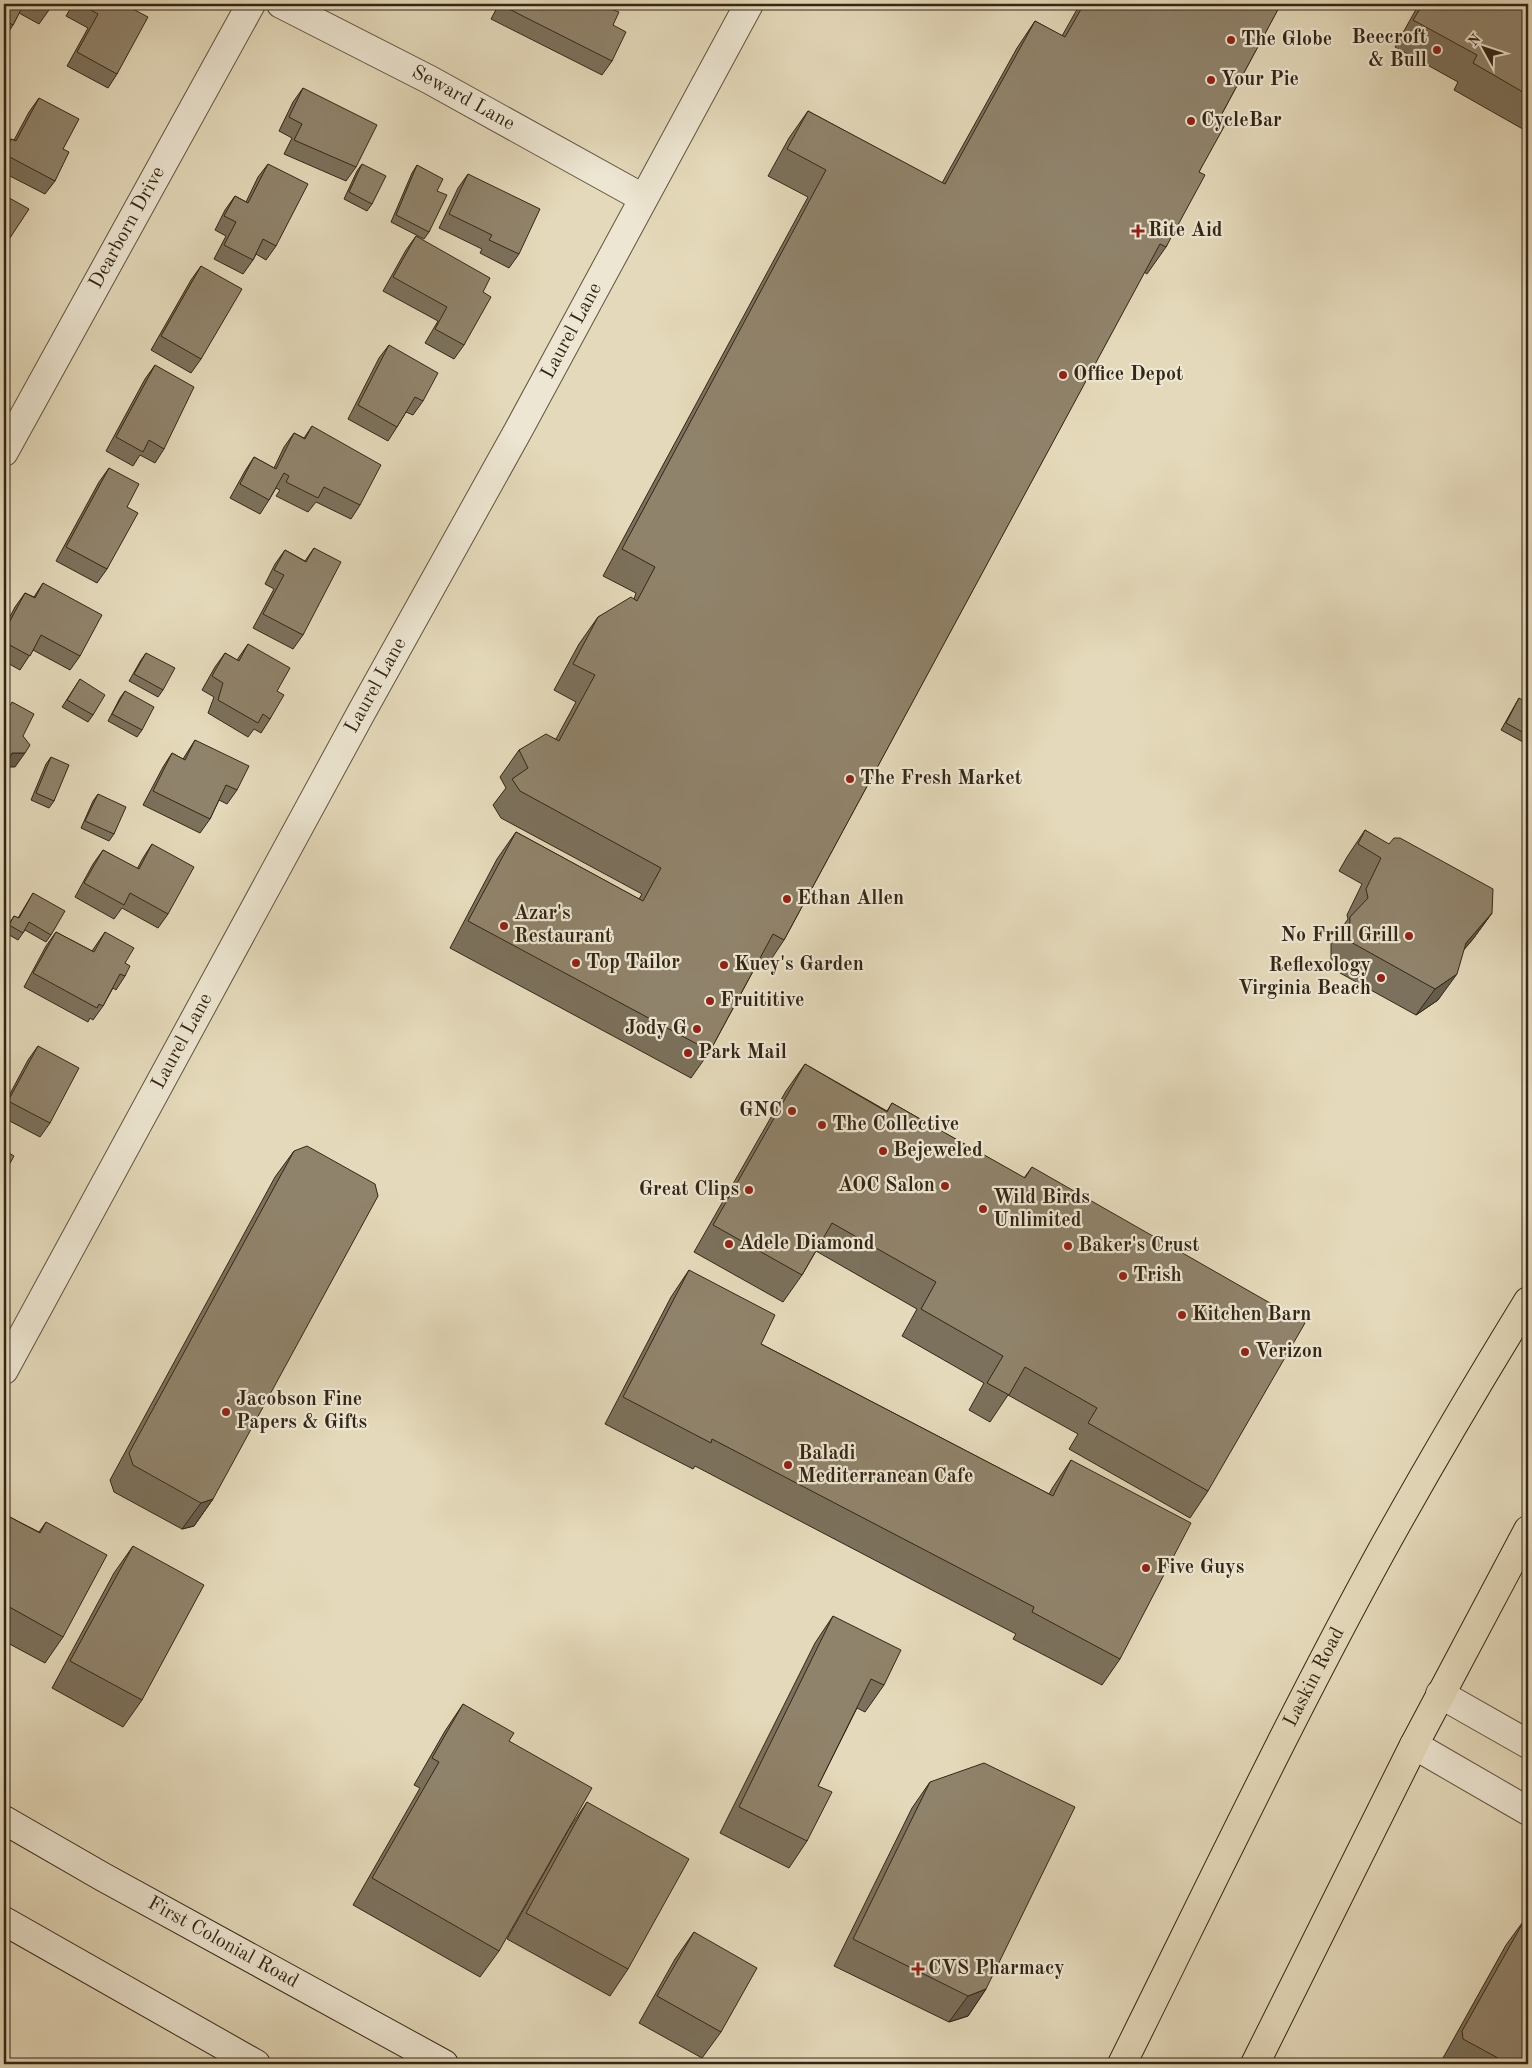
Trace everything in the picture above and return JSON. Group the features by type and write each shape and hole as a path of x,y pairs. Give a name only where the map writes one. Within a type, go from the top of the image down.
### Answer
{"main road":[{"name":"Laskin Road","path":"1122,2064 1242,1821 1380,1555 1460,1413 1528,1301"},
{"path":"1255,2064 1440,1694 1528,1530"}],"street":[{"name":"Dearborn Drive","path":"4,452 251,4"},
{"name":"Seward Lane","path":"281,4 430,80 643,198"},
{"name":"Laurel Lane","path":"4,1370 361,713 519,430 749,4"},
{"path":"1440,1694 1528,1744"},
{"path":"1414,1745 1528,1810"},
{"name":"First Colonial Road","path":"4,1820 103,1877 444,2064"},
{"path":"4,1921 256,2064"}],"building":[{"path":"4,4 24,4 13,25 4,20"},
{"path":"37,4 52,4 49,10"},
{"path":"80,4 136,4 133,9 148,17 117,74 77,52 98,14"},
{"path":"502,4 598,4 619,12 613,25 626,32 612,61"},
{"path":"1084,4 1281,4 1218,121 1225,125 1199,172 1205,175 1166,247 1160,244 784,940 773,934 710,1051 468,921 516,832 643,901 661,868 520,791 512,779 528,768 519,750 546,734 559,741 595,675 573,664 598,617 631,597 637,601 655,567 622,549 826,170 787,149 808,111 945,184 1035,21 1065,37"},
{"path":"1423,4 1528,4 1528,95 1473,63 1477,55 1413,20"},
{"path":"303,88 377,125 356,167 294,140 302,124 289,117"},
{"path":"39,98 79,119 63,149 69,152 55,181 4,154 11,139 16,141"},
{"path":"268,164 308,184 276,246 263,239 253,260 224,245 236,222 224,216 235,196 248,203"},
{"path":"362,164 386,176 372,204 349,192"},
{"path":"417,165 443,179 437,191 447,195 429,232 396,215"},
{"path":"468,174 540,209 519,254 489,240 492,235 449,214"},
{"path":"4,195 29,209 4,247"},
{"path":"416,236 490,278 483,292 491,297 464,345 435,329 447,307 393,277"},
{"path":"201,266 242,289 201,359 161,336"},
{"path":"389,345 438,373 423,401 415,397 397,427 358,405"},
{"path":"155,365 194,387 164,449 149,440 143,452 116,437"},
{"path":"312,426 381,465 360,505 324,487 318,498 286,482 289,476 284,473 269,500 240,484 254,457 276,469 294,433 305,439"},
{"path":"109,468 139,484 127,507 138,513 107,569 66,547"},
{"path":"314,548 341,562 303,635 263,614 284,575 274,570 285,550 306,562"},
{"path":"43,583 102,615 80,656 41,635 30,656 4,642 4,632 25,593 35,598"},
{"path":"248,644 290,668 277,691 284,695 270,719 263,714 258,723 218,700 223,683 212,676 225,653 239,661"},
{"path":"146,653 175,668 163,690 134,674"},
{"path":"80,679 105,695 93,715 67,700"},
{"path":"125,691 154,707 142,730 112,714"},
{"path":"1519,698 1528,703 1528,735 1506,723"},
{"path":"12,702 34,714 23,736 30,745 25,753 12,753 4,769 4,715"},
{"path":"195,740 249,766 237,790 226,785 210,819 153,791 172,753 185,760"},
{"path":"51,757 69,765 54,801 36,793"},
{"path":"98,794 126,807 114,834 85,821"},
{"path":"1365,830 1389,844 1394,838 1400,838 1493,889 1492,913 1466,943 1457,974 1435,989 1349,941 1350,917 1368,898 1366,889 1381,858 1358,844"},
{"path":"152,844 194,867 168,914 130,893 124,905 84,883 103,850 139,869"},
{"path":"33,893 65,911 51,935 29,922 23,933 9,925 14,916 19,918"},
{"path":"56,932 94,952 105,932 134,948 125,963 130,966 125,976 120,974 103,1006 99,1004 97,1008 33,973"},
{"path":"38,1046 79,1068 50,1123 8,1101"},
{"path":"805,1064 887,1112 892,1103 1025,1178 1032,1167 1305,1323 1208,1491 1088,1423 1097,1408 1025,1367 1009,1395 987,1383 1003,1356 921,1309 936,1282 832,1223 802,1275 713,1225"},
{"path":"307,1146 375,1184 378,1196 213,1499 201,1503 133,1465 129,1453 294,1151"},
{"path":"4,1150 14,1156 4,1174"},
{"path":"689,1270 775,1315 761,1344 1053,1496 1071,1460 1191,1523 1120,1659 1032,1612 1034,1607 712,1439 711,1443 623,1397"},
{"path":"4,1514 40,1533 46,1522 107,1555 63,1637 4,1604"},
{"path":"133,1546 204,1585 142,1700 70,1661"},
{"path":"833,1616 901,1650 884,1685 871,1679 818,1786 832,1792 807,1841 739,1807"},
{"path":"463,1704 514,1733 509,1741 592,1788 499,1951 372,1878 439,1762 432,1758"},
{"name":"CVS Pharmacy","path":"984,1763 1075,1807 986,1989 968,1996 853,1939 930,1782"},
{"path":"587,1802 689,1859 628,1969 526,1913"},
{"path":"1525,1919 1528,1921 1528,2064 1509,2064 1463,2039 1462,2031"},
{"path":"694,1932 757,1968 721,2032 657,1996"}],"place":[{"name":"The Globe","path":"1231,40"},
{"name":"Beecroft & Bull","path":"1437,50"},
{"name":"Your Pie","path":"1211,80"},
{"name":"CycleBar","path":"1191,121"},
{"name":"Rite Aid","path":"1138,231"},
{"name":"Office Depot","path":"1063,375"},
{"name":"The Fresh Market","path":"850,779"},
{"name":"Ethan Allen","path":"787,899"},
{"name":"Azar's Restaurant","path":"504,926"},
{"name":"No Frill Grill","path":"1409,936"},
{"name":"Top Tailor","path":"576,963"},
{"name":"Kuey's Garden","path":"724,965"},
{"name":"Reflexology Virginia Beach","path":"1381,978"},
{"name":"Fruititive","path":"710,1001"},
{"name":"Jody G","path":"697,1029"},
{"name":"Park Mail","path":"688,1053"},
{"name":"GNC","path":"792,1111"},
{"name":"The Collective","path":"822,1125"},
{"name":"Bejeweled","path":"883,1151"},
{"name":"AOC Salon","path":"945,1186"},
{"name":"Great Clips","path":"749,1190"},
{"name":"Wild Birds Unlimited","path":"983,1209"},
{"name":"Adele Diamond","path":"729,1244"},
{"name":"Baker's Crust","path":"1068,1246"},
{"name":"Trish","path":"1123,1276"},
{"name":"Kitchen Barn","path":"1182,1315"},
{"name":"Verizon","path":"1245,1352"},
{"name":"Jacobson Fine Papers & Gifts","path":"226,1412"},
{"name":"Baladi Mediterranean Cafe","path":"788,1465"},
{"name":"Five Guys","path":"1146,1568"},
{"name":"CVS Pharmacy","path":"918,1969"}]}
